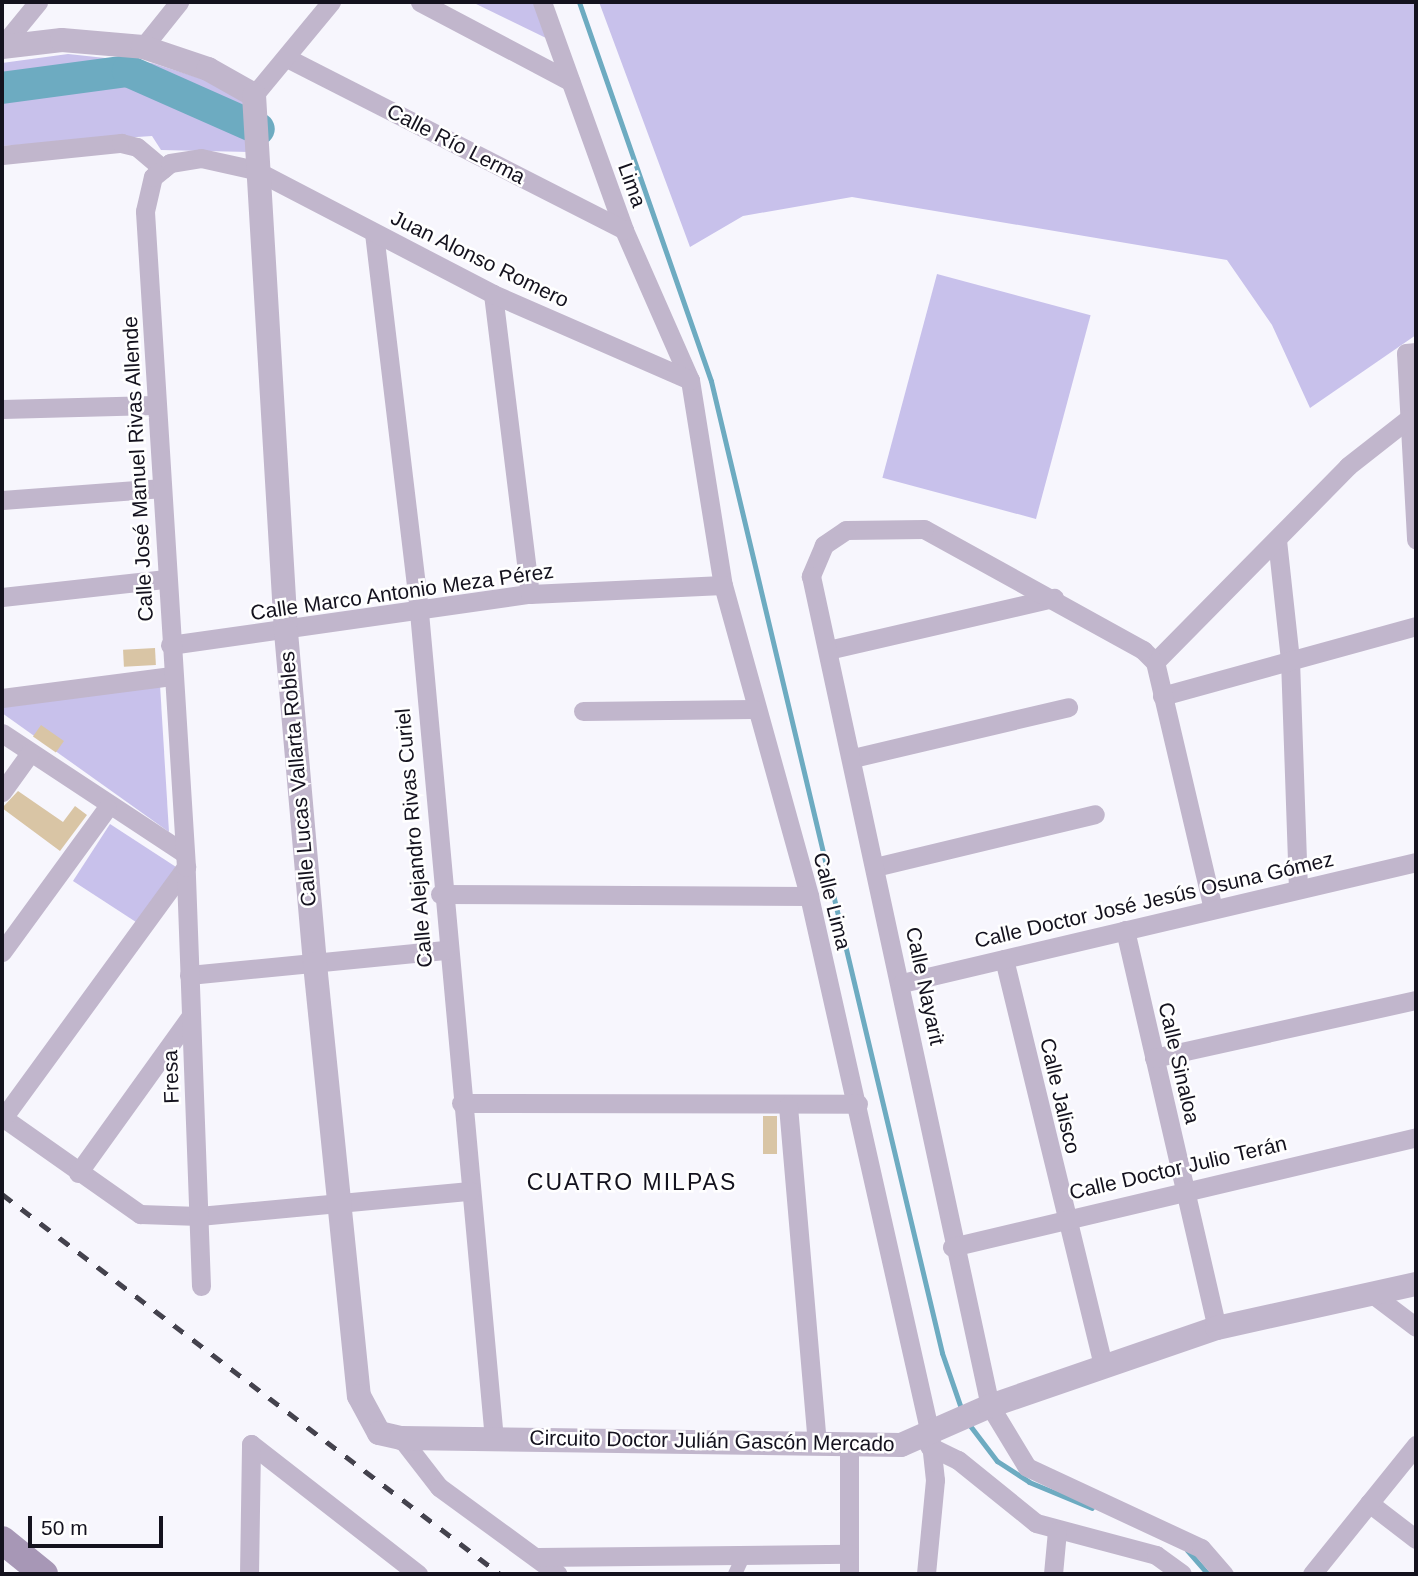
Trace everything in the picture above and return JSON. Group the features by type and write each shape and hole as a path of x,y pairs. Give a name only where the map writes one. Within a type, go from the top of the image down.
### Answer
{"main road":[{"path":"2,1540 44,1574"}],"street":[{"path":"2,46 38,2"},
{"path":"143,47 178,2"},
{"path":"2,46 62,40 143,47 208,69 254,95 288,58 331,2"},
{"path":"420,2 570,81"},
{"name":"Lima","path":"542,2 624,230 690,380"},
{"name":"Calle Río Lerma","path":"288,58 624,230"},
{"name":"Calle Lucas Vallarta Robles","path":"254,95 255,170 286,632 314,964 359,1396 379,1433 401,1438"},
{"path":"2,155 121,143 138,147 163,169 201,158 255,170"},
{"name":"Calle José Manuel Rivas Allende","path":"163,169 153,177 145,211 154,405 185,860"},
{"name":"Juan Alonso Romero","path":"255,170 493,294 690,380"},
{"name":"Calle Alejandro Rivas Curiel","path":"374,233 419,612 445,950 494,1439"},
{"path":"493,294 530,594"},
{"path":"1411,353 1408,419 1416,540"},
{"name":"Calle Lima","path":"690,380 723,585 753,709 809,896 936,1435 935,1480 926,1574"},
{"path":"2,409 154,405"},
{"path":"1155,662 1348,466 1408,419"},
{"path":"2,500 160,488"},
{"name":"Calle Nayarit","path":"1054,598 923,529 885,525 846,530 824,545 811,576 902,982 952,1247 986,1408 1027,1467 1201,1548 1224,1574"},
{"path":"1277,540 1290,660 1298,889"},
{"path":"2,597 166,579"},
{"name":"Calle Marco Antonio Meza Pérez","path":"170,645 286,632 530,594 723,585"},
{"path":"828,650 1054,598 1155,662 1213,909"},
{"path":"1162,696 1416,626"},
{"path":"2,698 172,676"},
{"path":"853,758 1068,706"},
{"path":"583,711 753,709"},
{"path":"2,733 185,860 2,1118 131,1212 199,1216 470,1191"},
{"path":"2,792 30,753"},
{"path":"2,952 107,808"},
{"path":"876,867 1095,814"},
{"name":"Fresa","path":"185,860 201,1286"},
{"name":"Calle Doctor José Jesús Osuna Gómez","path":"902,982 1416,862"},
{"path":"440,894 809,896"},
{"name":"Calle Sinaloa","path":"1125,930 1217,1328"},
{"path":"189,975 445,950"},
{"name":"Calle Jalisco","path":"1004,959 1104,1366"},
{"path":"1154,1058 1416,1000"},
{"path":"78,1173 191,1016"},
{"path":"461,1103 788,1106 858,1104"},
{"path":"788,1106 817,1444"},
{"name":"Calle Doctor Julio Terán","path":"952,1247 1185,1189 1416,1137"},
{"name":"Circuito Doctor Julián Gascón Mercado","path":"401,1438 901,1445 936,1435 986,1408 1217,1328 1416,1284"},
{"path":"1371,1293 1416,1327"},
{"path":"936,1435 1057,1531 1156,1555 1182,1574"},
{"path":"401,1438 439,1487 558,1574"},
{"path":"248,1574 251,1444 418,1574"},
{"path":"849,1444 849,1574"},
{"path":"1312,1574 1416,1445"},
{"path":"1369,1503 1416,1539"},
{"path":"1053,1574 1057,1531"},
{"path":"538,1557 738,1567 849,1554"}],"shaded area":[{"path":"472,2 533,2 546,38"},
{"path":"599,2 1416,2 1416,335 1310,408 1272,325 1227,260 852,197 743,216 690,247"},
{"path":"68,54 152,63 250,94 249,152 161,150 152,136 2,146 2,63"},
{"path":"937,274 1091,315 1036,519 882,478"},
{"path":"160,685 169,832 2,713 2,701"},
{"path":"110,824 179,869 142,926 73,881"}],"building":[{"path":"155,648 156,665 124,667 123,650"},
{"path":"41,725 64,741 56,753 33,736"},
{"path":"18,791 63,822 75,806 87,815 60,851 2,808"},
{"path":"763,1116 777,1116 777,1154 763,1154"}],"waterway":[{"path":"579,2 711,381 942,1353 962,1411"},
{"path":"2,88 128,71 259,129"},
{"path":"968,1423 997,1461 1029,1482 1092,1508"},
{"path":"1187,1550 1208,1574"}],"railway":[{"path":"2,1194 500,1574"}],"district":[{"name":"CUATRO MILPAS","path":"632,1182"}]}
